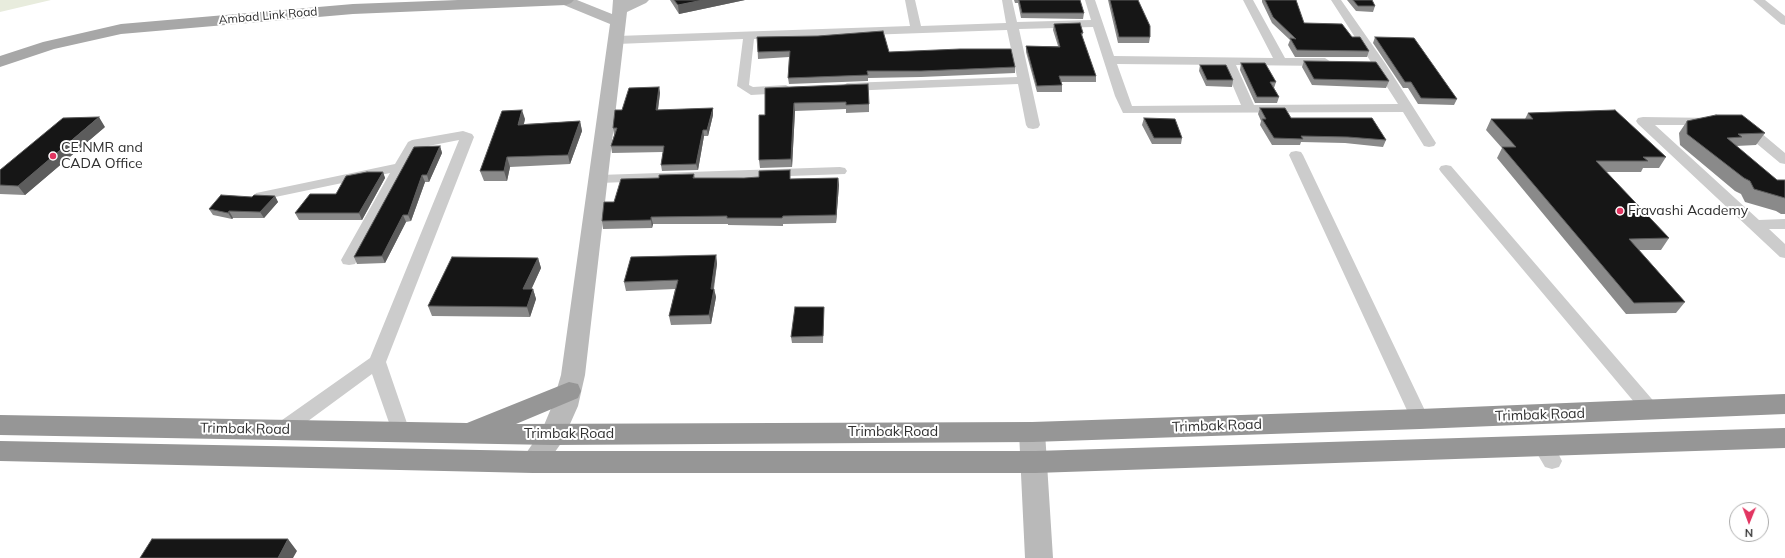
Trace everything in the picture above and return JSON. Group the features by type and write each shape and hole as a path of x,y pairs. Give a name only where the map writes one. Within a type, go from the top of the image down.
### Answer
{"highway":[{"path":"467,433 569,391"},
{"name":"Trimbak Road","path":"0,425 553,435 1032,432 1420,419 1785,404"},
{"name":"Trimbak Road","path":"0,451 533,462 1035,462 1547,453 1785,438"}],"main road":[{"name":"Ambad Link Road","path":"0,52 72,32 113,24 180,16 394,0"},
{"name":"Ambad Link Road","path":"0,62 49,45 121,29 353,9 565,0"}],"street":[{"path":"565,0 619,18 749,35 1098,23"},
{"path":"533,462 553,435 569,391 599,179 619,18 641,0"},
{"path":"910,0 916,30"},
{"path":"1007,0 1033,125"},
{"path":"1090,0 1121,96 1128,110 1406,108"},
{"path":"1248,0 1281,62"},
{"path":"1336,0 1379,63 1429,143"},
{"path":"1758,0 1785,22"},
{"path":"749,35 743,86 751,91 795,89"},
{"path":"1109,60 1333,62"},
{"path":"1228,61 1249,109"},
{"path":"1364,63 1379,63"},
{"path":"834,87 1023,80"},
{"path":"1785,160 1738,121 1643,121 1785,253"},
{"path":"282,430 377,362 467,137 463,136 415,144 400,167 350,260"},
{"path":"1296,155 1420,419"},
{"path":"261,196 400,167"},
{"path":"1446,169 1652,410"},
{"path":"599,179 840,171"},
{"path":"1755,225 1785,224"},
{"path":"377,362 400,432"},
{"path":"1032,432 1035,462 1039,558"}],"shaded area":[{"path":"0,0 51,0 0,12"}],"building":[{"path":"674,0 703,0 678,5"},
{"path":"1019,0 1080,0 1084,13 1022,13"},
{"path":"1110,0 1138,0 1150,26 1150,37 1119,37"},
{"path":"1265,0 1296,0 1304,23 1342,24 1352,37 1360,37 1369,51 1297,50 1290,38 1296,39 1273,17"},
{"path":"1353,0 1372,0 1375,6 1358,6"},
{"path":"1080,23 1083,33 1081,33 1096,76 1059,76 1062,85 1037,86 1026,46 1060,47 1054,24"},
{"path":"883,31 889,52 960,49 1011,49 1015,67 921,71 867,71 868,75 788,78 790,51 758,52 757,37 818,36"},
{"path":"1375,37 1414,38 1457,99 1421,98 1411,82 1405,82"},
{"path":"1304,61 1376,62 1389,81 1314,79"},
{"path":"1241,63 1265,63 1276,82 1270,82 1279,97 1257,97"},
{"path":"1200,65 1226,65 1233,80 1207,80"},
{"path":"868,84 869,104 846,105 846,102 794,103 791,159 759,160 759,115 765,115 765,88"},
{"path":"659,87 656,110 713,108 707,130 703,130 696,164 661,165 664,146 611,146 617,128 613,128 615,110 622,110 629,88"},
{"path":"1260,108 1285,108 1291,118 1372,118 1386,140 1348,137 1301,136 1303,139 1274,138 1262,119 1266,119"},
{"path":"522,110 518,125 580,121 568,155 507,157 504,171 480,171 502,111"},
{"path":"1615,110 1666,157 1643,157 1648,161 1596,161 1669,238 1629,239 1685,302 1634,303 1502,147 1516,147 1491,119 1533,119 1528,113"},
{"path":"1716,115 1742,115 1765,133 1738,134 1742,137 1727,138 1777,180 1785,180 1785,198 1754,189 1750,181 1687,134 1687,121"},
{"path":"99,117 18,186 0,185 0,170 63,118"},
{"path":"1144,118 1175,119 1182,138 1154,138"},
{"path":"440,146 427,175 422,175 408,215 403,215 382,256 354,257 414,147"},
{"path":"790,170 790,179 838,178 836,215 783,216 782,218 727,218 727,216 651,217 651,220 602,221 604,202 614,202 621,179 659,178 659,175 694,174 693,178 744,178 759,177 759,171"},
{"path":"367,172 383,172 359,213 295,213 310,194 336,194 346,176"},
{"path":"221,195 252,197 254,195 275,196 260,212 229,211 228,213 209,209"},
{"path":"716,255 711,289 714,289 709,315 669,316 678,280 624,282 631,257"},
{"path":"452,257 538,258 523,289 533,289 527,307 428,306"},
{"path":"795,307 824,307 823,336 791,337"},
{"path":"152,539 288,539 278,558 140,558"}],"place":[{"name":"CE.NMR and CADA Office","path":"53,156"},
{"name":"Fravashi Academy","path":"1620,211"}]}
